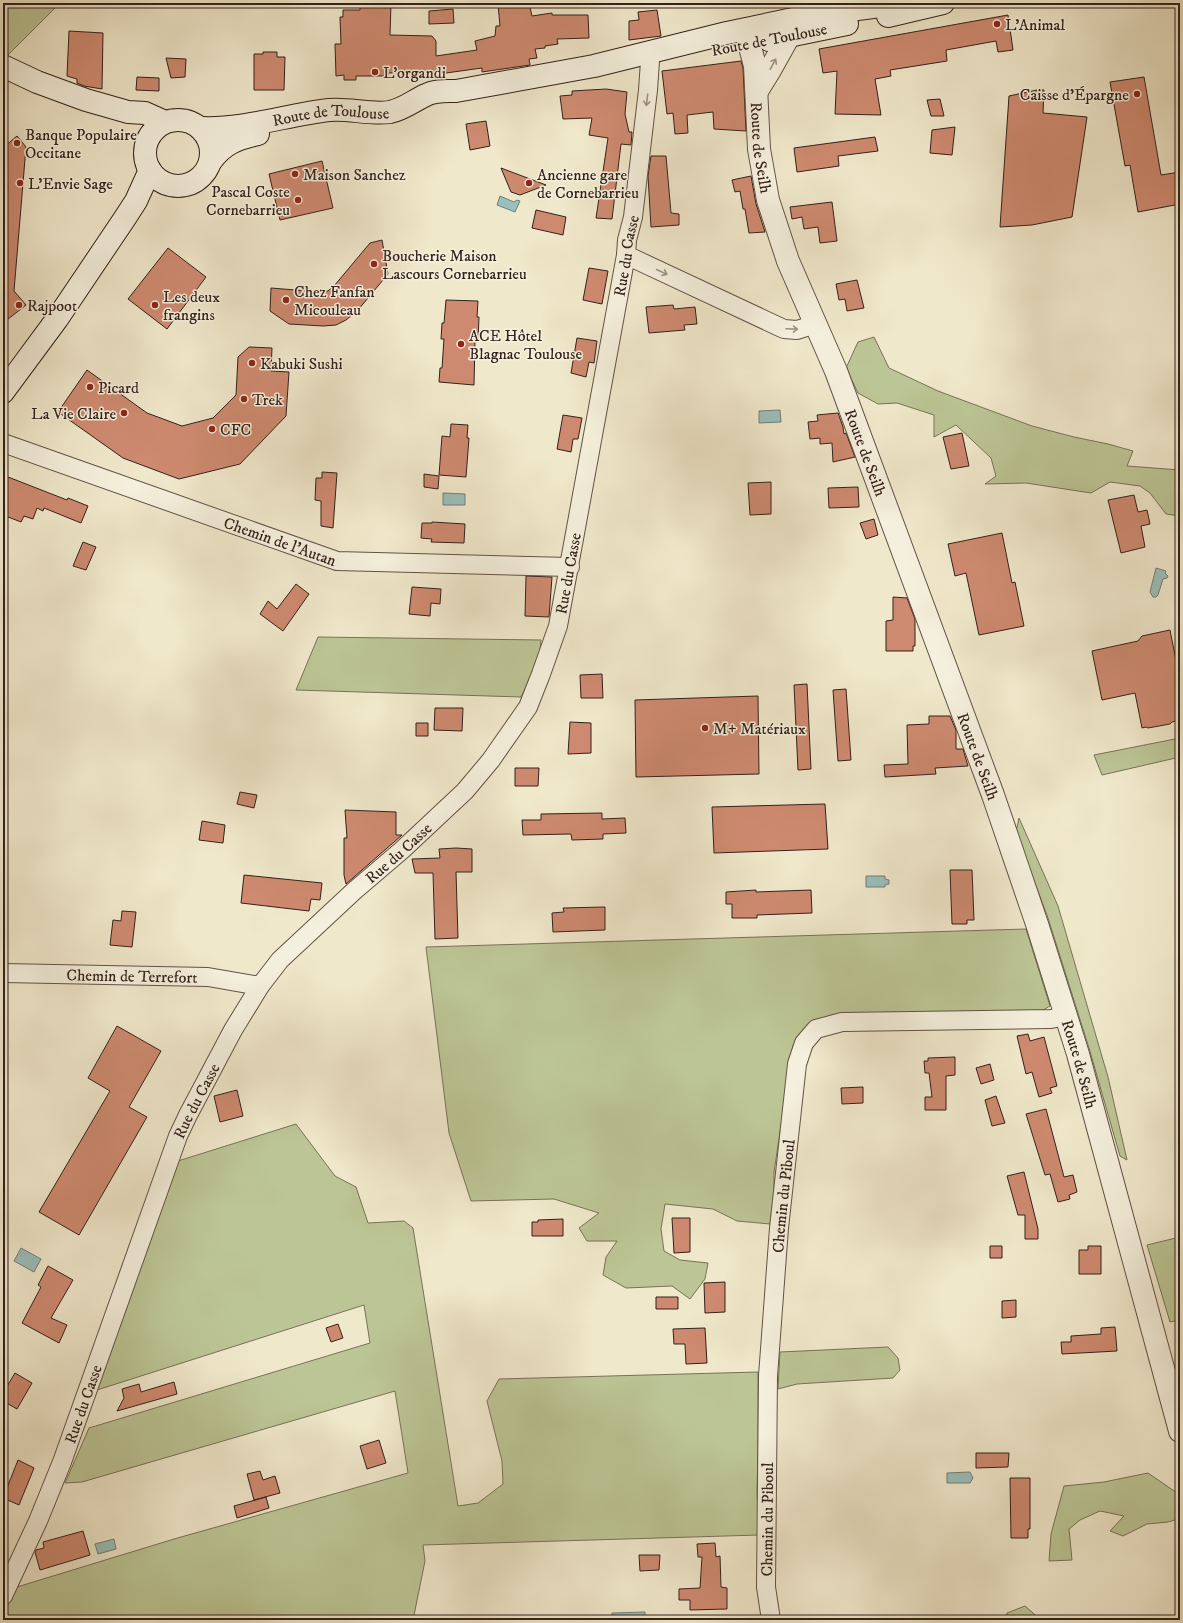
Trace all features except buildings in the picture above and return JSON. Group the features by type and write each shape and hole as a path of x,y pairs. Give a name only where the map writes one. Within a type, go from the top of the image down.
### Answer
{"main road":[{"name":"Route de Toulouse","path":"789,28 820,9 903,3"},
{"name":"Route de Toulouse","path":"202,128 232,127 330,110 375,113 388,112 407,106 426,95 436,92 456,91 594,66 727,33 789,28 904,13 943,3"},
{"path":"750,43 761,34 842,19 847,15 849,7"},
{"name":"Route de Seilh","path":"757,91 789,28"},
{"name":"Route de Toulouse","path":"594,66 634,64 750,43"},
{"name":"Route de Seilh","path":"750,43 755,66 759,150 768,200 788,261 836,371 993,795 1037,924 1078,1054 1180,1431"},
{"path":"3,66 37,82 86,100 128,112 145,113 165,122"},
{"name":"Route de Toulouse","path":"211,160 220,149 230,143 252,135 285,127 322,121 336,120 390,122 414,114 456,91"},
{"path":"128,112 146,144"},
{"path":"174,119 184,119 193,122 202,128 211,143 212,152 211,160 206,171 200,178 183,186 169,185 158,179 150,170 146,162 145,153 146,144 153,131 165,122 174,119"},
{"path":"3,392 82,283 136,201 150,170"},
{"path":"82,283 103,261 153,197 169,185"}],"street":[{"name":"Rue du Casse","path":"3,1596 38,1521 62,1462 178,1136 233,1030 260,986 280,960 310,930 402,850 465,791 495,754 528,707 558,626 570,567 583,485 626,255 627,240 633,217 650,61"},
{"path":"626,255 784,329 797,330 816,324"},
{"name":"Chemin de l'Autan","path":"3,443 337,561 570,567"},
{"name":"Chemin de Terrefort","path":"3,973 208,976 260,986"},
{"name":"Chemin du Piboul","path":"771,1620 766,1587 768,1376 779,1228 789,1127 797,1064 804,1043 816,1028 842,1022 1051,1019 1066,1016"}],"green space":[{"path":"3,3 56,3 55,8 3,60"},
{"path":"874,337 889,368 938,391 1032,426 1133,451 1127,466 1180,470 1180,516 1166,514 1150,493 1140,486 1110,482 1091,493 1026,483 985,484 996,476 991,458 956,425 934,437 934,415 897,403 878,404 858,393 846,368 858,342"},
{"path":"318,637 541,640 539,662 521,697 296,690"},
{"path":"1180,738 1180,757 1102,775 1094,755"},
{"path":"1019,818 1058,906 1108,1077 1127,1160 1120,1156 1089,1048 1048,918 1016,832"},
{"path":"1026,929 1050,1006 1040,1012 826,1017 806,1028 793,1046 774,1172 774,1193 770,1224 737,1221 713,1209 665,1204 661,1229 664,1251 680,1260 708,1263 705,1279 690,1299 672,1286 626,1288 603,1275 606,1257 617,1241 587,1241 579,1228 599,1213 554,1199 471,1201 449,1133 426,947"},
{"path":"296,1124 335,1176 356,1187 368,1223 404,1221 413,1228 458,1506 478,1503 503,1484 502,1461 487,1401 499,1379 758,1372 757,1492 759,1535 423,1545 425,1561 413,1620 3,1620 3,1610 17,1587 174,1539 408,1473 395,1391 82,1482 65,1483 89,1428 370,1343 364,1305 97,1390 129,1289 178,1161"},
{"path":"1180,1237 1180,1320 1170,1322 1147,1245"},
{"path":"888,1347 898,1358 900,1370 893,1378 797,1384 778,1389 780,1352"},
{"path":"1148,1473 1180,1495 1180,1528 1178,1519 1168,1522 1147,1524 1123,1536 1110,1531 1124,1516 1100,1511 1080,1520 1069,1529 1072,1560 1049,1561 1051,1534 1064,1486 1104,1482"},
{"path":"1025,1606 1041,1620 1005,1620 1007,1613"}],"water":[{"path":"500,196 514,202 517,200 520,201 515,212 497,205"},
{"path":"780,410 781,422 759,423 759,411"},
{"path":"443,493 465,494 465,505 443,505"},
{"path":"1156,568 1166,571 1165,573 1168,576 1167,578 1163,579 1158,595 1153,597 1150,592"},
{"path":"866,876 885,876 885,879 889,880 889,884 885,885 885,887 866,887"},
{"path":"21,1248 41,1259 34,1272 14,1261"},
{"path":"970,1472 973,1478 970,1483 947,1483 947,1473"},
{"path":"114,1539 116,1549 98,1554 95,1544"},
{"path":"645,1612 645,1620 612,1620 612,1613"}],"place":[{"name":"L'Animal","path":"997,24"},
{"name":"L'organdi","path":"375,72"},
{"name":"Caisse d'Épargne","path":"1137,94"},
{"name":"Banque Populaire Occitane","path":"17,143"},
{"name":"Maison Sanchez","path":"295,174"},
{"name":"L'Envie Sage","path":"20,183"},
{"name":"Ancienne gare de Cornebarrieu","path":"529,183"},
{"name":"Pascal Coste Cornebarrieu","path":"298,200"},
{"name":"Boucherie Maison Lascours Cornebarrieu","path":"374,264"},
{"name":"Chez Fanfan Micouleau","path":"286,300"},
{"name":"Rajpoot","path":"19,305"},
{"name":"Les deux frangins","path":"155,305"},
{"name":"ACE Hôtel Blagnac Toulouse","path":"461,344"},
{"name":"Kabuki Sushi","path":"252,363"},
{"name":"Picard","path":"90,387"},
{"name":"Trek","path":"244,399"},
{"name":"La Vie Claire","path":"124,413"},
{"name":"CFC","path":"212,429"},
{"name":"M+ Matériaux","path":"705,728"}]}
